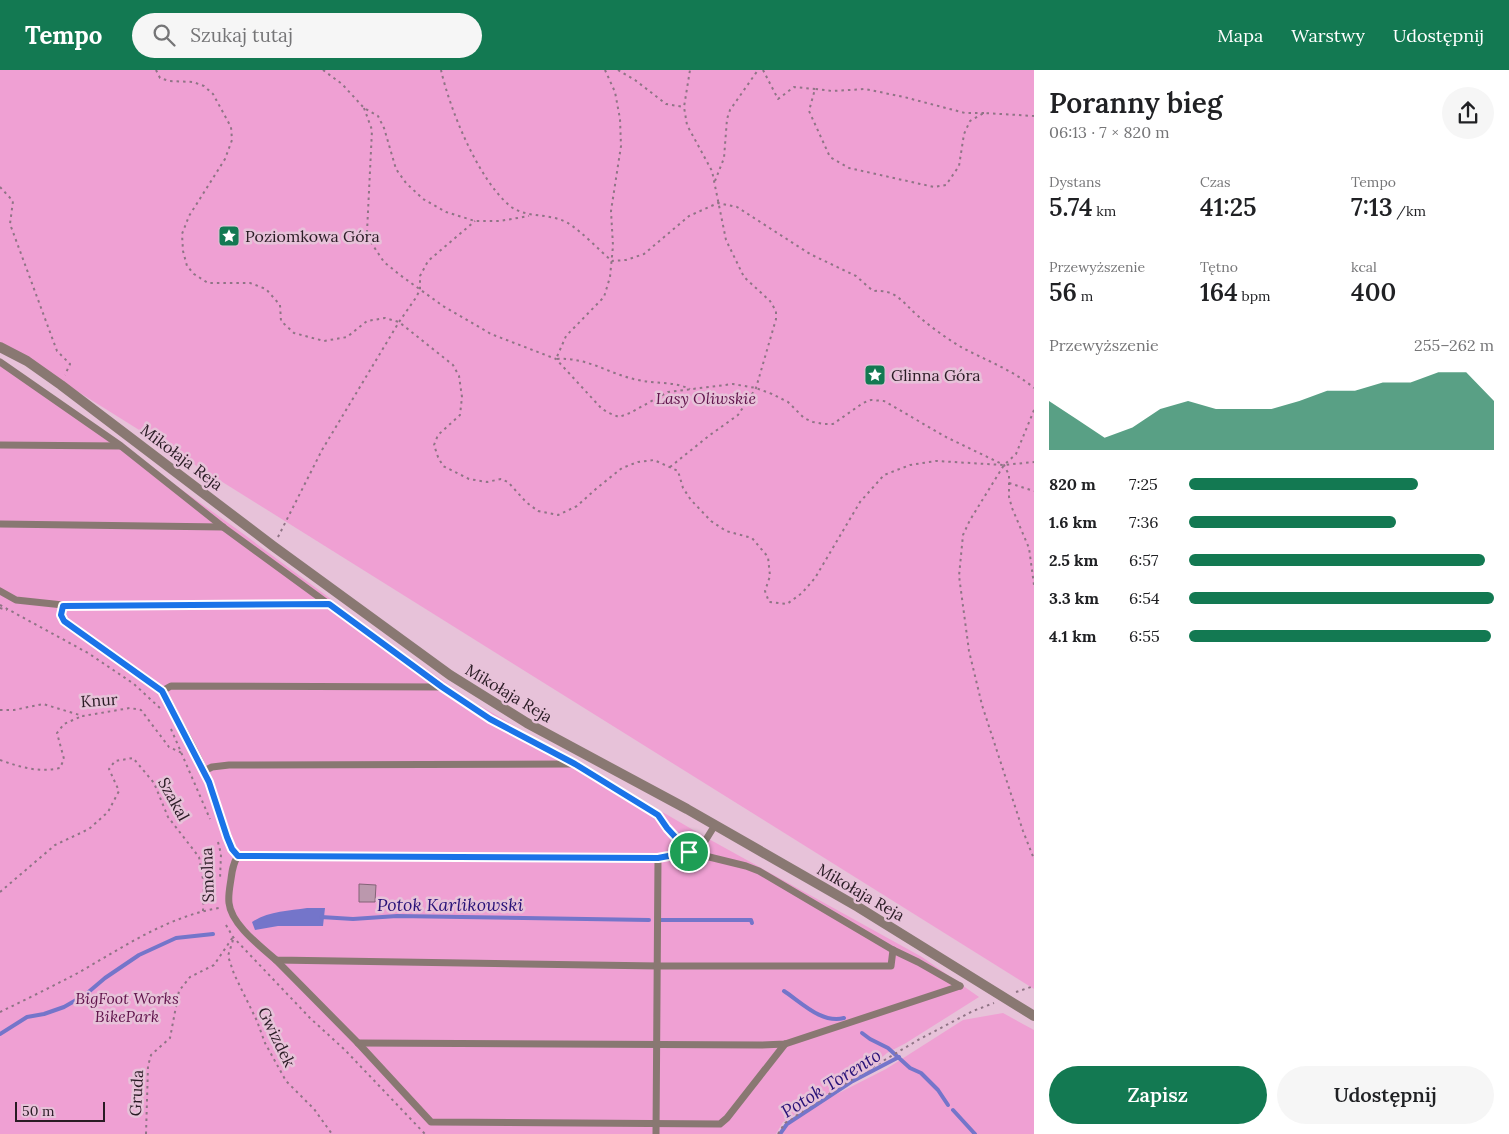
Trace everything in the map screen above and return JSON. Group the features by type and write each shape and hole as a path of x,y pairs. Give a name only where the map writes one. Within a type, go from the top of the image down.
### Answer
{"street":[{"name":"Mikołaja Reja","path":"0,346 27,361 61,384 273,546 424,656 519,718 715,825 858,907 1034,1016"}],"lane":[{"path":"0,363 121,446 223,527 442,687 490,719 575,764 658,815 689,852 759,871 893,950 960,986 785,1044 358,1043"},
{"path":"0,445 121,446"},
{"path":"0,524 223,527"},
{"path":"0,591 16,600 63,606 329,604"},
{"path":"63,606 61,615 64,621 162,691 204,771 227,837 232,849 238,856 658,858 689,852 702,846 715,825"},
{"path":"162,691 171,686 442,687"},
{"path":"204,771 212,767 229,765 575,764"},
{"path":"238,856 234,861 230,888 229,902 231,913 247,934 276,960 358,1043 431,1122 720,1124 727,1118 785,1044"},
{"path":"656,1134 658,858"},
{"path":"276,960 658,966 891,966 893,950"}],"path":[{"path":"156,70 160,78 170,81 192,82 204,86 213,94 231,127 232,140 225,159 189,216 182,234 183,251 187,266 194,274 208,283 250,283 266,289 280,305 281,321 294,333 324,342 347,337 367,321 385,318 399,322 453,365 459,376 462,397 460,414 438,435 434,445 443,466 468,479 487,482 501,479 508,482 526,502 538,511 558,515 577,506 622,468 638,462 654,460 678,472 683,488 691,500 711,520 726,531 752,538 768,556 770,576 765,591 769,602 787,604 802,593 815,578 860,502 884,475 910,465 936,461 1004,465 1034,462"},
{"path":"323,70 342,84 364,108 378,116 384,128 396,169 406,183 423,199 446,212 475,220 500,220 530,215 548,215 568,224 612,261 626,260 644,254 689,216 718,203 737,207 810,254 856,276 873,291 884,290 893,293 925,322 960,346 1011,373 1034,388"},
{"path":"441,70 457,123 478,164 495,190 511,206 530,215"},
{"path":"556,359 566,336 604,297 610,277 613,246 611,211 621,146 620,118 615,92 605,70"},
{"path":"618,70 635,80 666,104 684,107"},
{"path":"670,467 738,415 756,388 776,319 776,311 770,301 744,277 726,240 712,171 687,125 684,107 690,70"},
{"path":"714,184 724,158 727,118 730,110 758,70"},
{"path":"763,70 778,99 794,87 832,90 865,89 965,113 1034,116"},
{"path":"815,88 809,111 830,157 849,168 934,186 946,184 959,166 964,134 970,121 984,113"},
{"path":"364,108 372,130 367,232 370,241 384,262 443,306 491,334 556,359 580,360 635,380 671,383 692,389"},
{"path":"0,187 13,201 10,224 57,351 70,364 61,384"},
{"path":"273,546 322,450 420,290 420,276 428,261 475,220"},
{"path":"556,359 602,409 619,416 630,414 668,392 733,384 756,388 788,402 804,418 824,424 833,424 871,400 884,401 946,437 1004,465 1009,475 1009,497 1015,519 1029,548 1034,585"},
{"path":"1034,410 1016,454 1004,465 970,520 963,535 959,576 969,651 982,705 1034,859"},
{"path":"1009,482 1034,491"},
{"path":"0,607 10,610 88,652 134,684 164,712"},
{"name":"Knur","path":"0,710 14,710 44,704 83,716 130,708 141,710 168,748 182,753"},
{"path":"0,760 32,769 47,771 60,768 64,759 57,733 64,724 83,716"},
{"path":"171,728 211,821"},
{"name":"Szakal","path":"0,892 55,845 90,829 108,812 119,790 110,769 115,761 133,758 154,783 168,817 199,857 204,885 203,911"},
{"name":"Smolna","path":"217,838 221,854 220,883"},
{"name":"Smolna","path":"220,901 219,908 222,915"},
{"path":"0,1012 74,975 160,926 203,911 219,908"},
{"name":"Smolna","path":"225,921 234,937 310,1018 345,1050 425,1134"},
{"name":"Gruda","path":"146,1134 148,1066 152,1055 170,1038 179,991 190,977 214,965 234,937"},
{"name":"Gwizdek","path":"234,937 228,956 234,974 257,1021 265,1043 286,1082 314,1109 332,1134"},
{"path":"778,1134 785,1122 843,1084 918,1040 973,1012 993,1005 1002,997 1034,986"}],"green space":[{"name":"Lasy Oliwskie","path":"0,70 1034,70 1034,989 0,343"},
{"name":"BigFoot Works BikePark","path":"0,361 238,530 405,654 472,701 707,838 922,957 979,997 887,1053 878,1061 783,1122 776,1134 0,1134"},
{"path":"1003,1013 1034,1030 1034,1134 782,1134 787,1125 827,1099 886,1069 963,1020"}],"shaded area":[{"path":"307,908 325,908 323,926 278,926 255,930 252,922 272,914"}],"building":[{"path":"359,884 376,885 375,902 359,902"}],"waterway":[{"name":"Potok Karlikowski","path":"321,917 353,919 397,916 649,920"},
{"name":"Potok Karlikowski","path":"661,920 751,920 752,923"},
{"name":"Potok Karlikowski","path":"0,1034 27,1017 44,1014 64,1007 85,995 105,978 139,955 176,938 213,934"},
{"name":"Potok Karlikowski","path":"784,991 820,1015 828,1018 844,1018"},
{"name":"Potok Karlikowski","path":"862,1033 888,1048 910,1068 921,1073 938,1090 948,1105"},
{"name":"Potok Torento","path":"780,1134 787,1124 851,1082 899,1057"},
{"name":"Potok Karlikowski","path":"953,1110 975,1134"}],"place":[{"name":"Poziomkowa Góra","path":"229,236"},
{"name":"Glinna Góra","path":"875,375"}],"route":[{"path":"329,604 442,687 490,719 575,764 645,806 658,815 689,852 658,858 238,856 232,849 227,837 209,782 167,698 162,691 144,677 64,621 61,615 63,606 329,604"}]}
